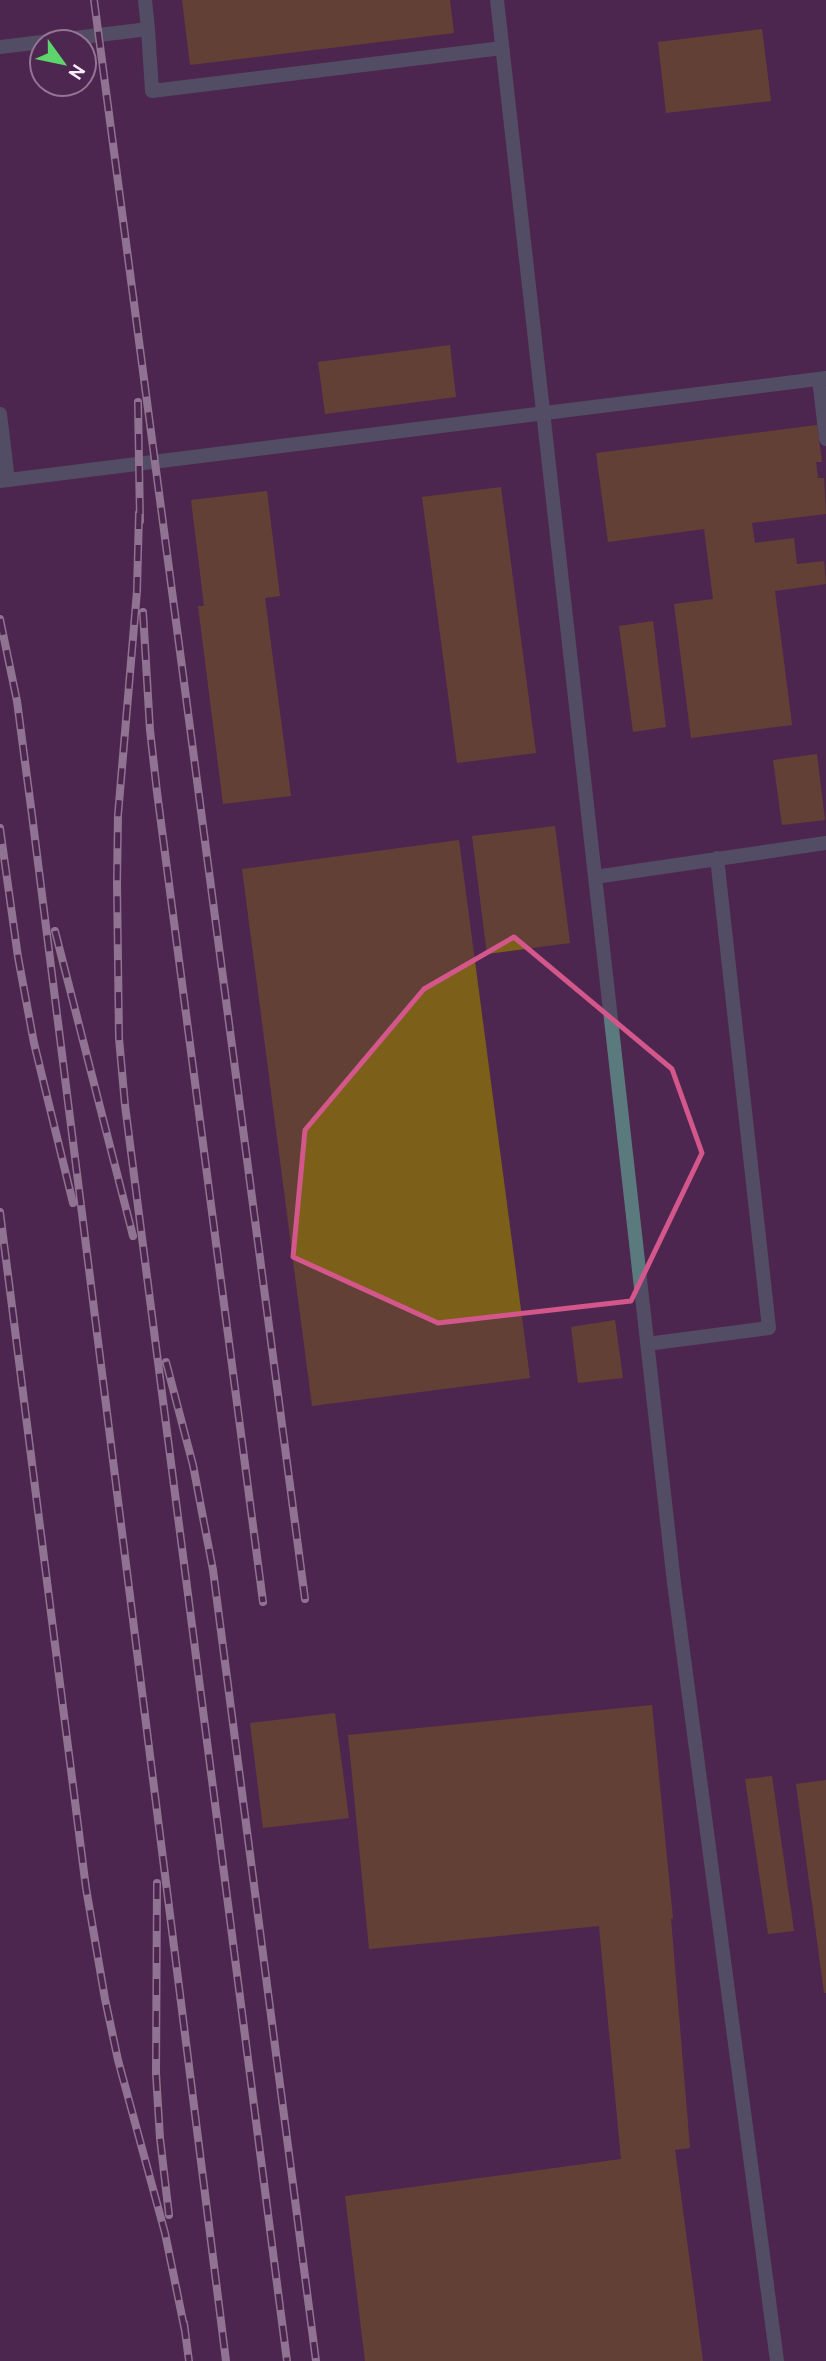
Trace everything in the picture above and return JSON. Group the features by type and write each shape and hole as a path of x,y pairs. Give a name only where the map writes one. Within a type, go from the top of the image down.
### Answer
{"lane":[{"path":"145,0 152,90 502,48"},
{"path":"497,0 674,1583 777,2361"},
{"path":"98,35 148,29"},
{"path":"0,47 28,44"},
{"path":"0,414 4,480 822,379 826,439"},
{"path":"595,877 826,843"},
{"path":"648,1344 769,1328 717,859"}],"highlighted area":[{"path":"514,937 672,1069 702,1153 631,1301 438,1323 293,1257 305,1130 424,989"}],"building":[{"path":"182,0 450,0 454,33 190,65"},
{"path":"762,29 771,101 666,113 658,42"},
{"path":"450,345 456,397 325,414 318,362"},
{"path":"817,425 822,462 816,462 818,478 824,478 826,514 752,523 755,543 794,538 797,564 824,561 826,584 775,591 792,725 691,738 674,604 713,599 704,529 608,542 596,453"},
{"path":"501,487 536,753 457,763 422,497"},
{"path":"267,491 280,596 265,598 291,796 223,804 198,606 204,606 191,500"},
{"path":"653,621 666,727 633,732 619,626"},
{"path":"817,754 825,820 782,825 773,760"},
{"path":"555,826 570,943 487,954 472,836"},
{"path":"459,840 530,1378 312,1406 242,869"},
{"path":"615,1320 623,1378 578,1383 571,1327"},
{"path":"652,1705 673,1918 690,2148 675,2150 703,2361 365,2361 345,2196 621,2159 599,1926 369,1949 348,1735"},
{"path":"335,1713 349,1818 263,1828 250,1723"},
{"path":"772,1776 794,1931 768,1934 745,1779"},
{"path":"826,1780 826,1993 824,1993 796,1784"}],"railway":[{"path":"94,0 305,1599"},
{"path":"138,402 140,521"},
{"path":"139,513 137,591 118,815 119,1038 125,1105 287,2361"},
{"path":"143,612 150,730 157,792 263,1602"},
{"path":"0,619 17,701 32,815 226,2361"},
{"path":"0,828 18,957 34,1043 73,1203"},
{"path":"55,931 133,1236"},
{"path":"0,1212 86,1888 118,2060 165,2233 185,2331"},
{"path":"166,1362 193,1465 213,1570 316,2361"},
{"path":"157,1883 156,2073 169,2215"},
{"path":"184,2323 189,2361"}]}
